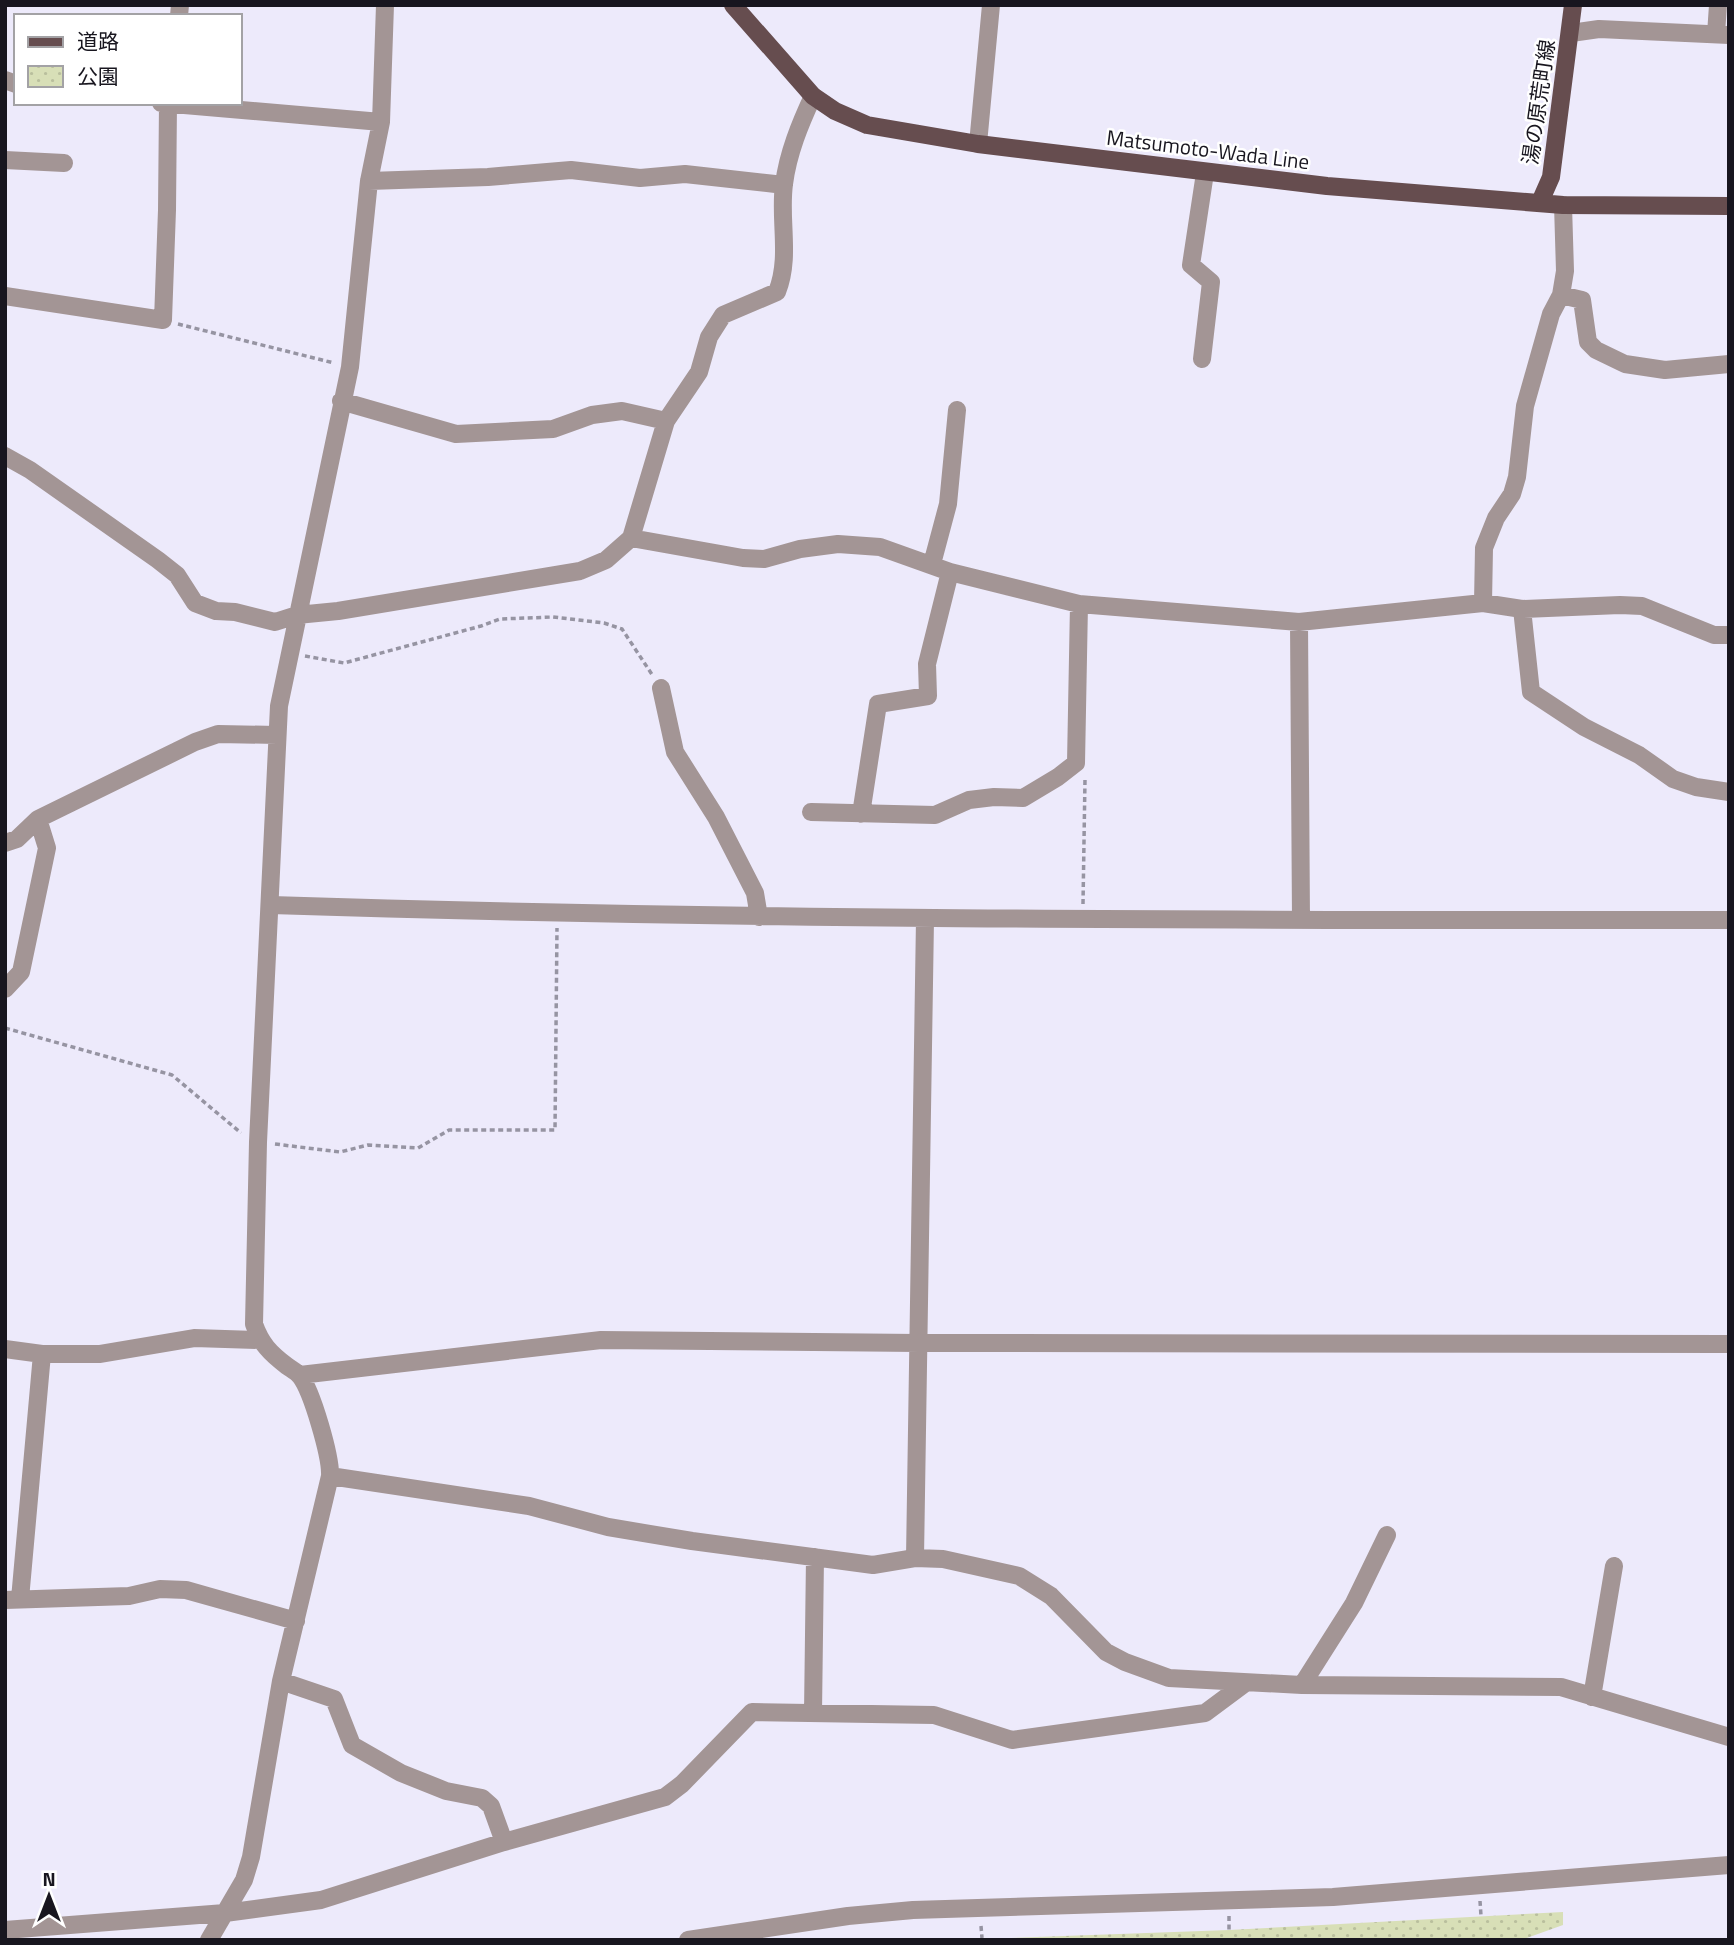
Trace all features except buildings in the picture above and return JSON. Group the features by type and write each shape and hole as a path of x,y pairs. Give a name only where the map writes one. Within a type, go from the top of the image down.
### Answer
{"main road":[{"name":"Matsumoto-Wada Line","path":"733,5 813,96 835,111 867,125 978,144 1327,186 1563,205 1729,206"},
{"name":"湯の原荒町線","path":"1541,202 1551,177 1573,5"}],"street":[{"path":"209,1940 244,1880 251,1857 282,1681 330,1476 331,1463 309,1392 300,1375 268,1352 254,1324 258,1142 279,706 350,368 369,181 381,122 385,5"},
{"path":"978,144 991,5"},
{"path":"1571,33 1599,29 1722,35 1718,5"},
{"path":"5,456 30,470 158,560 177,575 195,603 216,611 235,612 275,622 297,615 338,611 580,571 606,560 631,538 666,421 699,372 709,337 723,315 777,292 784,275 784,184 797,133 813,96"},
{"path":"5,296 163,320 168,105"},
{"path":"180,105 381,122"},
{"path":"5,160 64,163"},
{"path":"369,181 488,177 571,170 640,178 685,174 784,184"},
{"path":"1202,359 1211,282 1191,265 1205,173"},
{"path":"1483,603 1484,548 1517,478 1525,406 1551,314 1561,295 1565,271 1563,205"},
{"path":"1561,295 1582,300 1588,342 1596,350 1625,364 1665,369 1729,364"},
{"path":"341,401 456,434 553,429 592,415 622,411 666,421"},
{"path":"932,564 948,504 957,410"},
{"path":"631,538 743,558 764,559 838,544 880,547 950,572 1079,604 1299,622 1483,603 1522,609 1642,606 1714,635 1729,635"},
{"path":"861,814 878,704 928,696 927,664 950,572"},
{"path":"811,812 936,815 969,800 1023,798 1058,777 1076,763 1079,604"},
{"path":"1522,609 1531,692 1584,727 1639,755 1673,779 1696,787 1729,792"},
{"path":"1299,622 1301,920"},
{"path":"661,688 675,752 716,817 755,893 759,917"},
{"path":"5,843 17,839 38,819 195,742 218,734 277,735"},
{"path":"5,989 21,972 47,848 38,819"},
{"path":"271,905 557,914 925,919 1729,920"},
{"path":"915,1558 925,919"},
{"path":"5,1349 42,1354 99,1354 194,1338 260,1340"},
{"path":"300,1375 601,1340 1729,1344"},
{"path":"42,1354 12,1600 128,1596 160,1589 186,1590 296,1621"},
{"path":"330,1476 529,1506 608,1527 692,1541 873,1565 915,1558 943,1559 1019,1576 1051,1596 1106,1652 1169,1678 1244,1684 1561,1688 1729,1737"},
{"path":"1302,1685 1354,1603 1387,1535"},
{"path":"813,1713 814,1557"},
{"path":"1592,1697 1614,1566"},
{"path":"282,1681 334,1699 352,1745 362,1751 423,1782 446,1791 482,1798 491,1806 504,1842"},
{"path":"5,1930 225,1913 321,1900 504,1842 665,1797 682,1784 752,1712 934,1715 1012,1740 1205,1713 1244,1684"},
{"path":"688,1940 848,1916 913,1910 1333,1897 1729,1866"}],"path":[{"path":"163,320 350,368"},
{"path":"289,653 344,663 500,619 553,617 604,623 622,629 661,688"},
{"path":"1076,763 1085,779 1082,920"},
{"path":"5,1028 172,1075 243,1134 258,1142 340,1152 368,1145 418,1148 449,1130 555,1130 557,914"},
{"path":"1479,1899 1481,1916"},
{"path":"1229,1913 1229,1930"},
{"path":"980,1920 982,1938"}],"green space":[{"path":"1563,1912 1563,1925 1521,1940 954,1940 1229,1930"}]}
